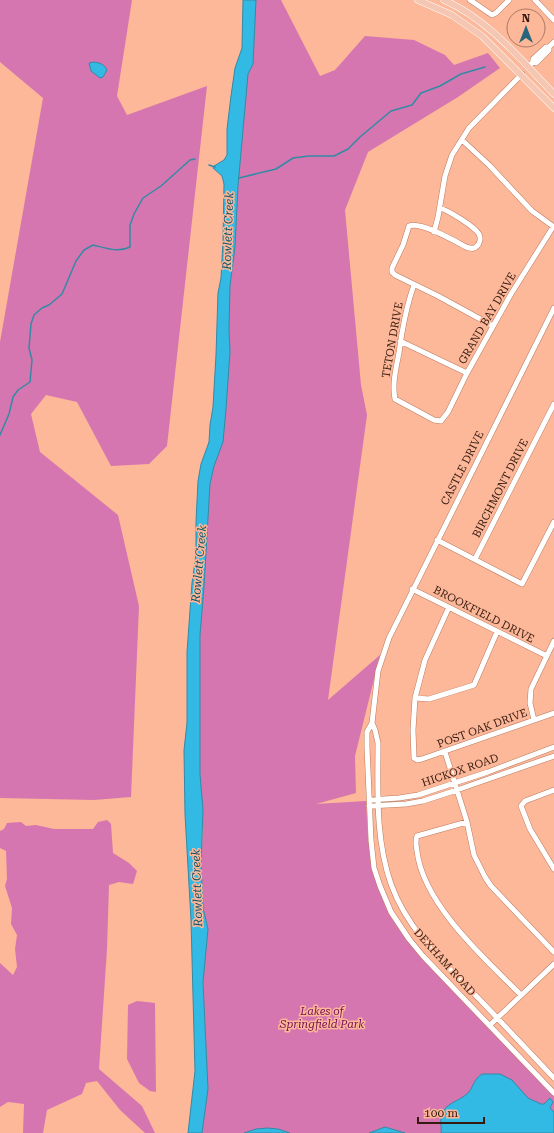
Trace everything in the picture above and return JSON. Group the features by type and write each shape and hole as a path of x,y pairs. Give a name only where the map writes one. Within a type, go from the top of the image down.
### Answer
{"main road":[{"path":"418,0 452,15 471,27 522,74 554,108"},
{"path":"444,0 462,9 483,23 502,39 530,64 554,94"},
{"path":"522,74 529,74 554,94"}],"street":[{"path":"470,0 492,15 509,0"},
{"path":"535,0 554,20"},
{"path":"530,64 533,59 546,47 551,46"},
{"path":"434,232 447,168 452,155 469,128 522,74"},
{"path":"462,140 489,165 532,211 553,227"},
{"path":"440,208 456,216 476,231 480,235 479,245 472,249 434,232 416,225 412,225 409,226 403,245 392,268 392,272 395,275 438,296 493,326"},
{"name":"GRAND BAY DRIVE","path":"441,421 448,412 493,326 553,227"},
{"name":"TETON DRIVE","path":"414,285 409,299 400,341 394,377 395,399 434,420 441,421"},
{"name":"CASTLE DRIVE","path":"389,638 412,589 552,317 554,308"},
{"path":"400,341 467,374"},
{"name":"BIRCHMONT DRIVE","path":"475,559 554,404"},
{"path":"437,540 522,584 554,522"},
{"name":"BROOKFIELD DRIVE","path":"412,589 546,656"},
{"path":"449,607 425,660 415,698 429,699 474,685 497,632"},
{"name":"DEXHAM ROAD","path":"389,638 378,671 372,723 368,732 367,747 371,840 374,868 380,886 391,912 409,939 423,956 554,1093"},
{"path":"534,720 530,703 531,688 554,641"},
{"name":"POST OAK DRIVE","path":"415,698 413,750 414,758 417,760 445,752 554,713"},
{"name":"DEXHAM ROAD","path":"372,723 378,742 379,823 386,868 396,896 409,920 429,946 554,1078"},
{"name":"HICKOX ROAD","path":"369,800 418,795 554,747"},
{"path":"445,752 467,822 474,855 485,877 491,886 554,952"},
{"name":"HICKOX ROAD","path":"369,806 406,804 423,800 457,790 554,756"},
{"path":"554,790 525,801 521,806 530,829 554,869"},
{"path":"467,822 417,836 416,842 418,861 427,884 441,907 458,929 521,995"},
{"path":"490,1025 554,964"}],"green space":[{"path":"0,0 132,0 117,96 127,115 207,86 167,446 149,464 111,466 77,402 46,395 31,414 40,452 118,515 139,606 131,797 94,800 0,798 0,342 43,98 0,62"},
{"name":"Lakes of Springfield Park","path":"252,0 281,0 320,76 335,70 365,36 414,40 445,55 454,65 488,53 500,68 458,97 368,152 345,210 361,385 367,415 328,700 380,655 355,756 356,793 316,804 366,801 371,859 387,907 428,964 554,1096 554,1133 202,1133 208,1089 203,982 208,929 203,908 201,864 203,826 199,811 194,584 216,434 222,305"},
{"path":"107,820 111,824 113,853 129,863 137,871 133,884 119,882 109,885 107,949 99,1069 142,1106 155,1133 145,1133 120,1110 97,1081 86,1083 82,1094 47,1110 43,1133 23,1133 24,1104 8,1102 0,1107 0,963 13,975 17,967 15,949 17,935 11,924 12,908 5,886 7,879 6,851 0,848 0,831 4,829 7,823 21,822 26,826 36,825 54,829 93,829 98,822"},
{"path":"137,1001 155,1003 156,1092 150,1091 139,1083 127,1059 128,1005"}],"water":[{"name":"Rowlett Creek","path":"243,0 256,0 253,64 248,74 238,186 235,247 230,286 230,352 223,442 214,466 210,484 200,635 200,774 203,810 201,864 203,908 208,929 203,982 208,1089 202,1133 188,1133 195,1071 191,920 185,814 184,750 187,723 187,652 192,583 196,554 198,481 201,464 209,442 213,407 218,293 221,278 223,241 224,184 222,176 213,168 224,160 227,155 227,129 231,96 235,68 242,48"},
{"path":"94,62 105,66 107,70 103,77 100,78 91,71 89,63"},
{"path":"482,1074 500,1074 512,1080 528,1098 541,1104 544,1104 550,1098 553,1102 550,1108 554,1112 554,1133 441,1133 442,1112 449,1105 466,1095"},
{"path":"385,1127 405,1133 369,1133"},
{"path":"256,1129 278,1129 290,1133 244,1133"}],"waterway":[{"path":"239,178 276,169 293,158 309,156 334,156 348,149 391,111 412,105 421,93 440,86 461,74 485,67"},
{"path":"0,435 9,414 13,397 18,390 30,382 32,360 29,348 31,324 34,315 62,294 76,261 84,250 93,245 116,250 130,247 130,225 143,198 161,186 190,160 195,159"},
{"path":"209,165 215,167"}]}
